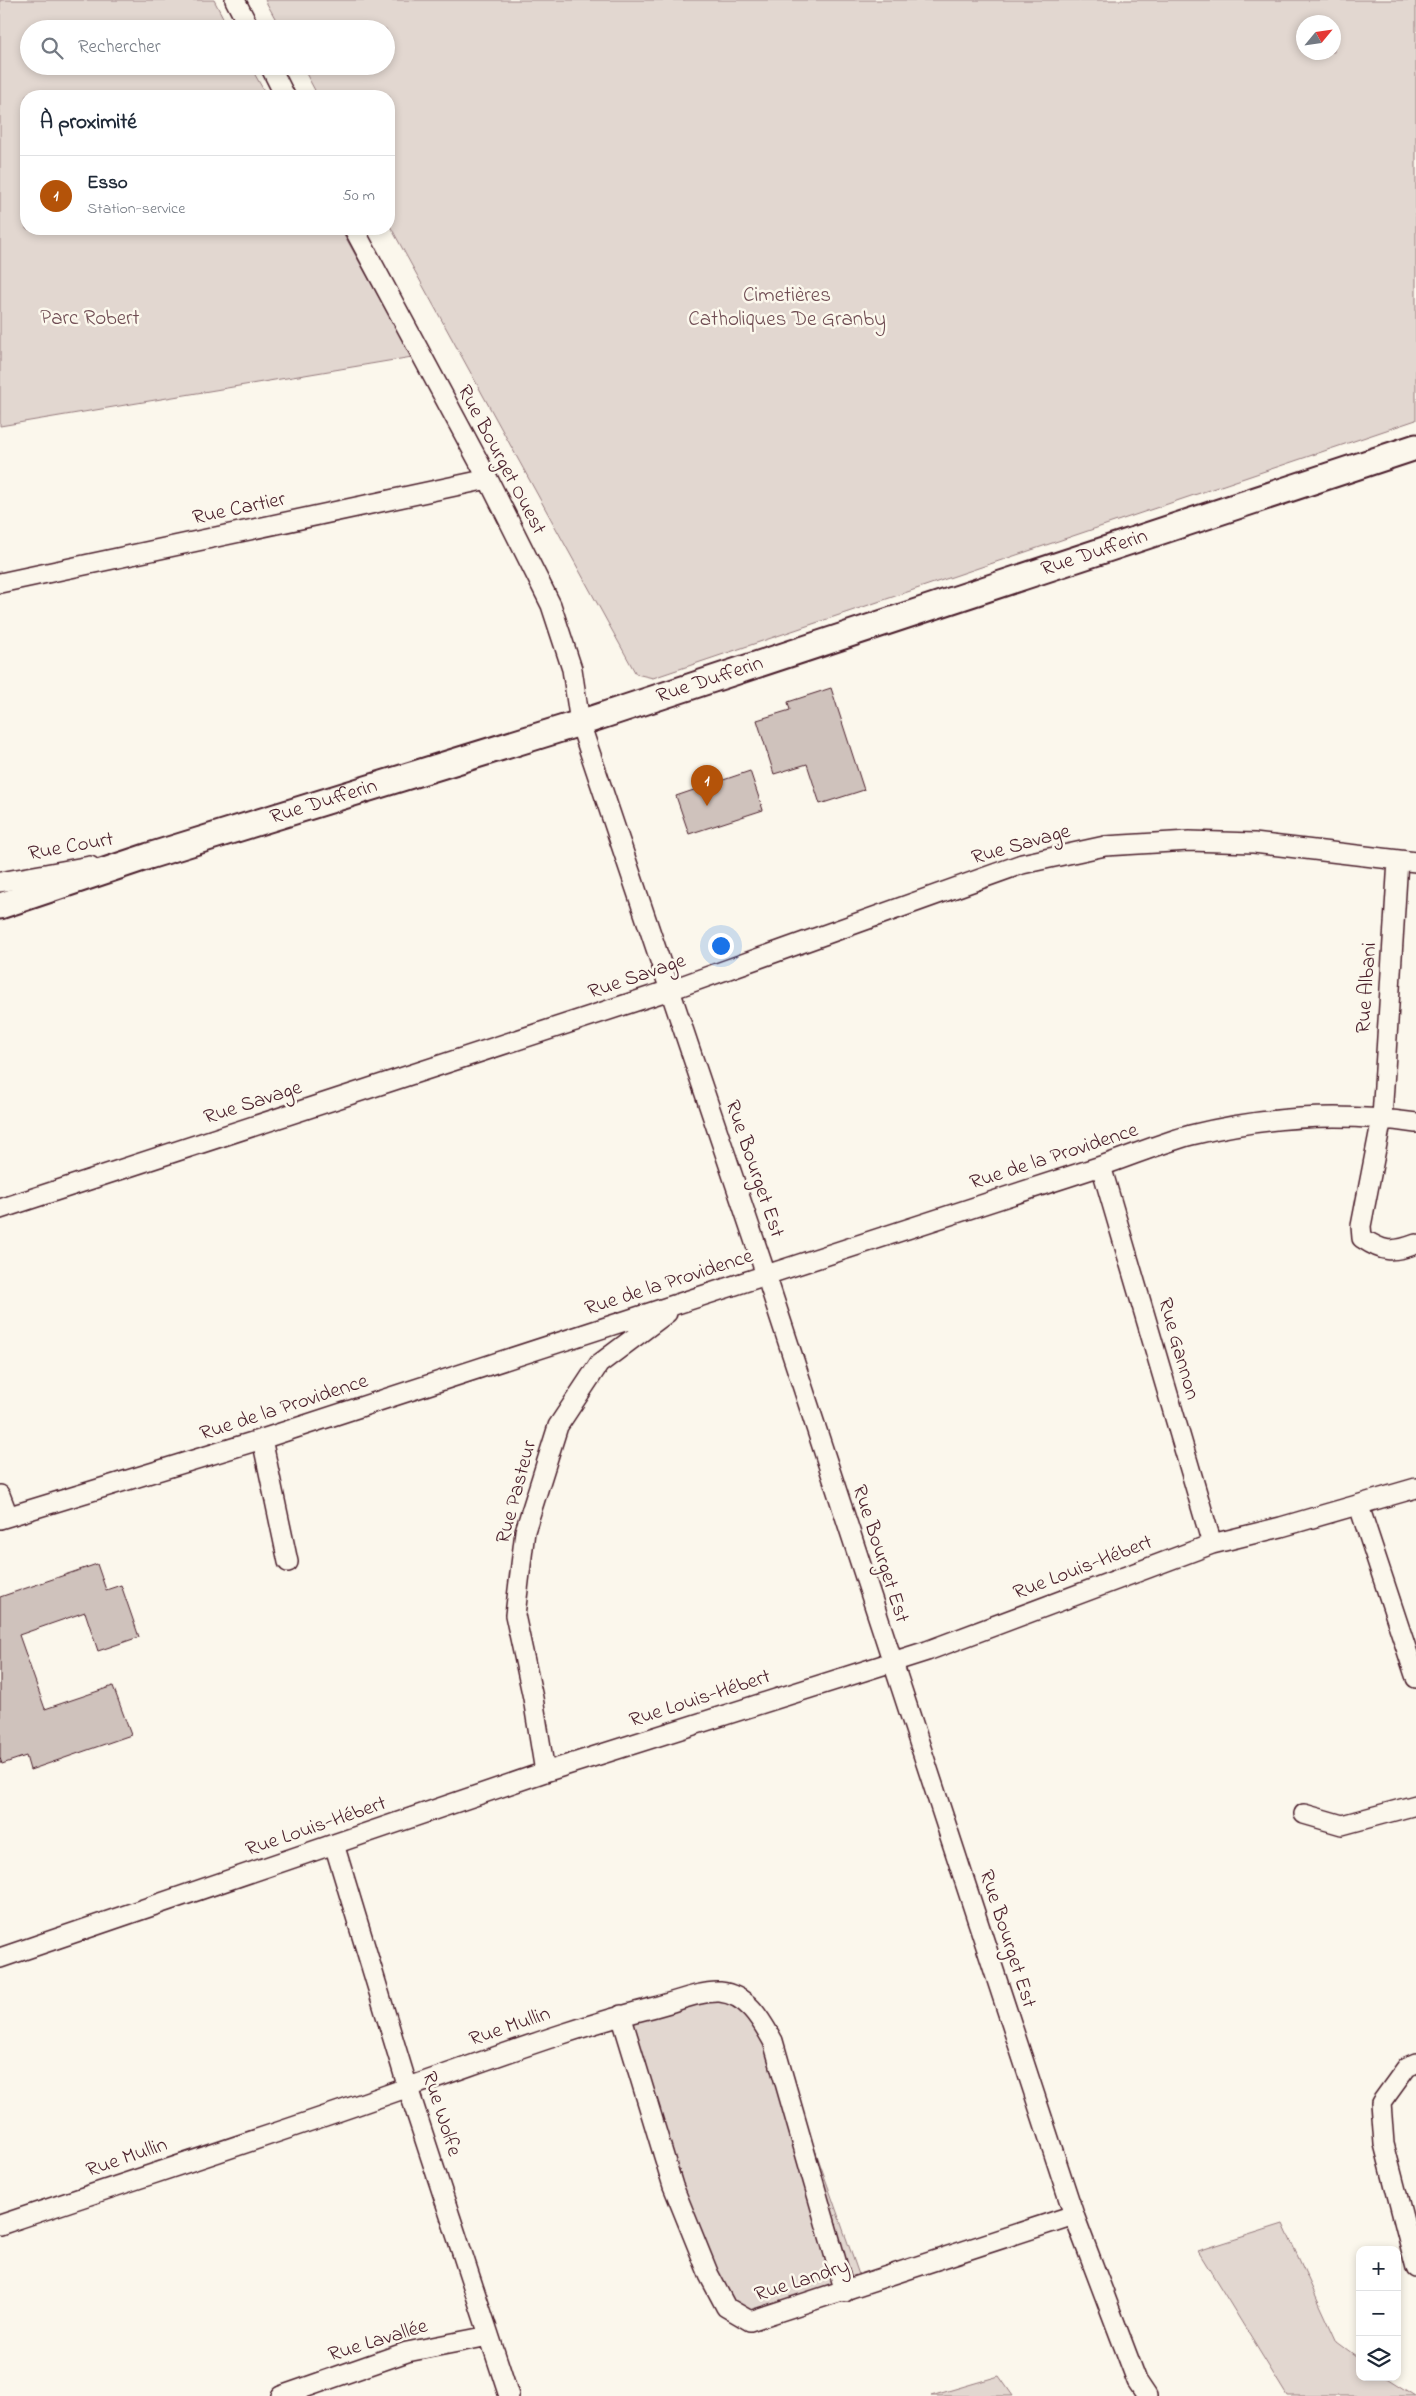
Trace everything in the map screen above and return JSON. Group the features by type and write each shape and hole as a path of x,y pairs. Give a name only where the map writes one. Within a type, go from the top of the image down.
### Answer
{"main road":[{"name":"Rue Dufferin","path":"0,906 149,856 580,723 1416,446"}],"street":[{"path":"235,0 245,20"},
{"path":"274,75 282,90"},
{"name":"Rue Bourget Ouest","path":"357,235 488,479 551,605 572,669 580,723"},
{"name":"Rue Cartier","path":"0,584 488,479"},
{"name":"Rue Bourget Est","path":"580,723 766,1275 1074,2215 1137,2382 1147,2396"},
{"name":"Rue Savage","path":"0,1209 670,990 1022,864 1105,846 1189,841 1254,843 1407,861"},
{"name":"Rue Court","path":"0,882 149,856"},
{"name":"Rue Albani","path":"1407,861 1382,1118 1361,1226 1362,1238 1383,1250 1398,1251 1416,1244"},
{"name":"Rue de la Providence","path":"4,1517 262,1439 680,1304 1190,1135 1267,1120 1382,1118 1416,1123"},
{"name":"Rue Gannon","path":"1101,1166 1212,1544"},
{"name":"Rue Pasteur","path":"545,1772 533,1698 515,1615 525,1531 558,1426 599,1364 680,1304"},
{"path":"262,1439 288,1562"},
{"name":"Rue Louis-Hébert","path":"0,1958 545,1772 928,1650 1212,1544 1359,1506 1416,1488"},
{"path":"0,1495 4,1517"},
{"path":"1359,1506 1416,1678"},
{"path":"1304,1814 1342,1825 1416,1805"},
{"name":"Rue Wolfe","path":"334,1844 408,2088 509,2396"},
{"name":"Rue Mullin","path":"0,2225 408,2088 551,2036 621,2015 720,1992 737,1997 757,2013 773,2041 845,2292"},
{"name":"Rue Landry","path":"621,2015 673,2186 709,2276 726,2307 750,2321 845,2292 1074,2215"},
{"path":"1416,2063 1407,2068 1382,2103 1384,2144 1416,2268"},
{"name":"Rue Lavallée","path":"281,2396 407,2352 489,2336"}],"green space":[{"name":"Parc Robert","path":"0,0 214,0 224,20 20,20 20,75 255,75 264,90 20,90 20,235 344,235 412,357 0,426"},
{"name":"Cimetières Catholiques De Granby","path":"265,0 1416,0 1416,420 653,678 636,674 395,235 395,90 315,90 307,75 395,75 395,20 276,20"},
{"path":"709,1984 773,2030 864,2289 729,2319 705,2260 631,2014"},
{"path":"1283,2224 1337,2342 1356,2356 1356,2381 1392,2381 1416,2396 1287,2396 1198,2251"},
{"path":"999,2376 1013,2396 931,2396"}],"building":[{"path":"831,688 864,790 820,804 807,764 774,774 757,720 790,710 788,702"},
{"path":"750,771 763,810 689,834 676,796"},
{"path":"97,1564 106,1590 121,1585 139,1637 98,1651 85,1612 19,1635 45,1709 113,1686 131,1735 30,1770 26,1756 2,1764 0,1758 0,1597"}],"place":[{"name":"Esso","path":"707,806"}]}
